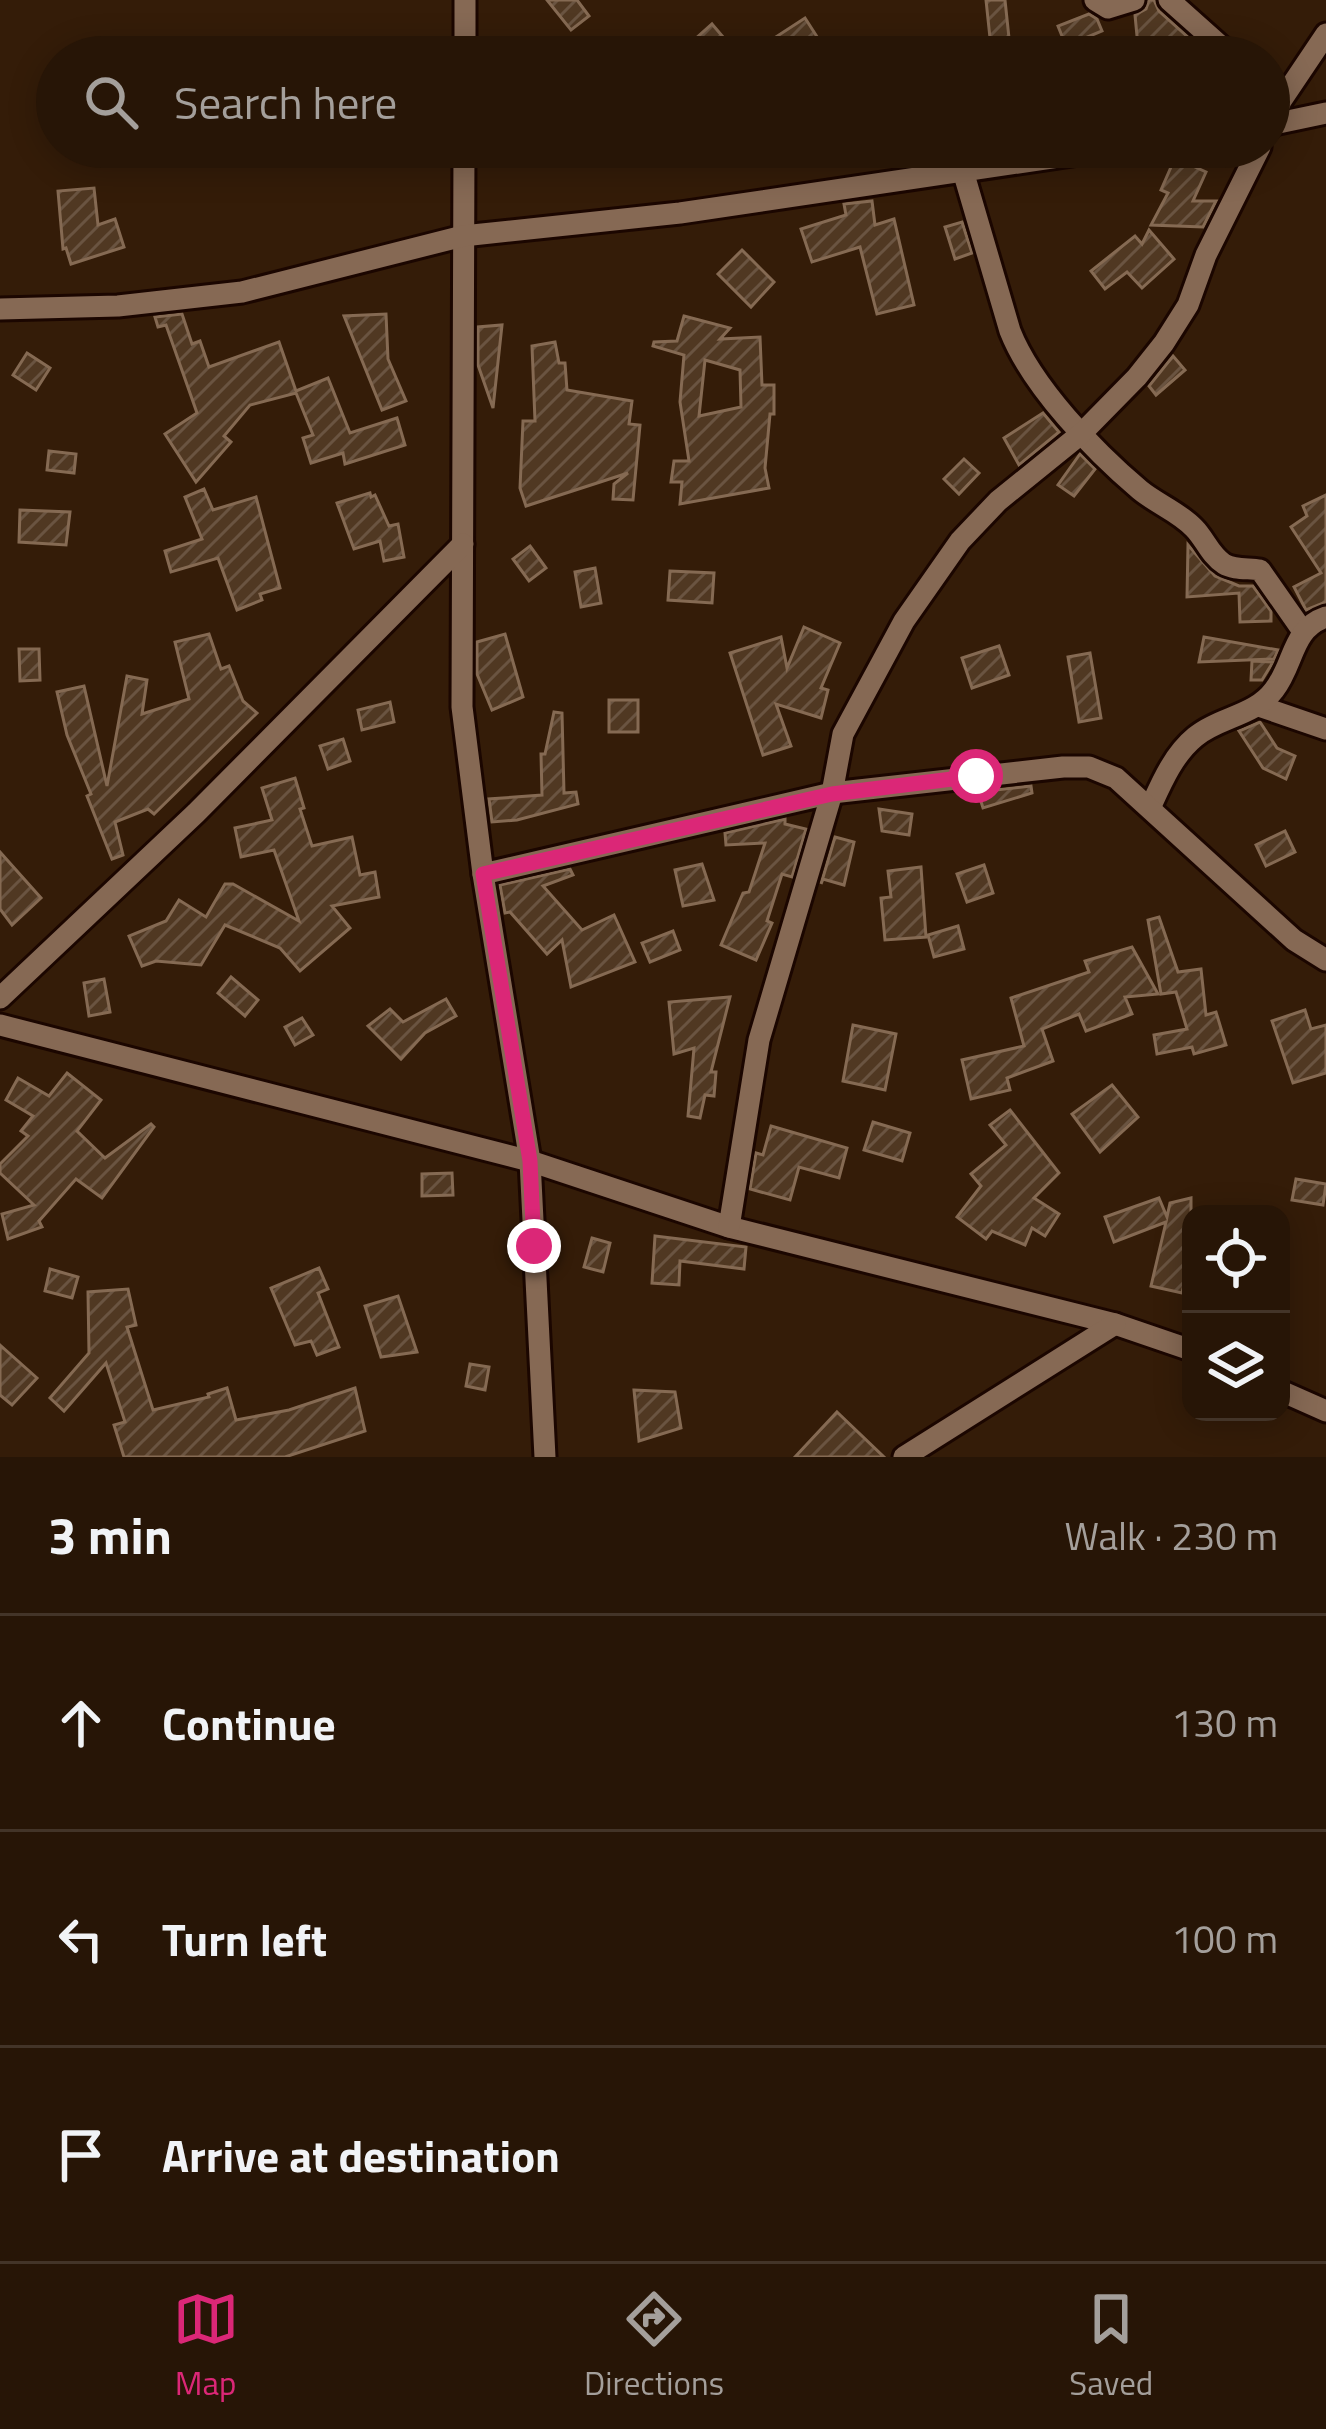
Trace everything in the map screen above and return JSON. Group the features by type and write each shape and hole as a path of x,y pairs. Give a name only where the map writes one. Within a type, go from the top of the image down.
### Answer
{"street":[{"path":"465,0 465,36"},
{"path":"1095,0 1108,8 1134,0"},
{"path":"1169,0 1209,36"},
{"path":"1290,78 1326,34"},
{"path":"1290,121 1326,113"},
{"path":"464,168 462,707 483,874 530,1161 545,1457"},
{"path":"0,309 118,306 242,292 463,236 680,213 983,168"},
{"path":"729,1227 759,1040 832,794 843,734 915,605 960,541 998,502 1082,433 1137,377 1188,305 1206,255 1250,168"},
{"path":"963,171 1018,350 1082,433 1143,493 1192,526 1228,567 1260,570 1302,630"},
{"path":"0,998 196,813 463,544"},
{"path":"1150,808 1166,773 1193,738 1259,706 1275,689 1302,630 1326,617"},
{"path":"1259,706 1326,728"},
{"path":"483,874 832,794 1063,766 1089,767 1116,778 1294,940 1326,960"},
{"path":"0,1024 530,1161 729,1227 1115,1324 1182,1346"},
{"path":"904,1457 1115,1324"},
{"path":"1290,1394 1326,1411"}],"building":[{"path":"547,0 577,0 589,16 571,30"},
{"path":"986,0 1005,0 1009,36 990,36"},
{"path":"1149,0 1154,0 1159,11 1187,36 1137,36 1135,15 1146,9"},
{"path":"1089,14 1102,31 1062,36 1058,26"},
{"path":"805,18 817,36 777,36"},
{"path":"712,24 722,36 699,36"},
{"path":"1171,168 1197,168 1206,172 1193,201 1216,201 1203,227 1151,225 1168,193 1161,190"},
{"path":"94,188 98,225 115,219 124,247 71,264 63,249 58,191"},
{"path":"872,201 875,225 894,219 914,305 877,314 860,247 812,262 801,229 846,215 844,204"},
{"path":"962,222 972,253 955,259 945,227"},
{"path":"1149,230 1174,259 1142,288 1127,272 1105,289 1091,271 1135,236 1142,244"},
{"path":"742,250 774,282 751,307 718,274"},
{"path":"182,314 192,344 200,341 209,367 279,342 296,391 328,378 350,433 397,418 405,445 345,464 343,453 311,463 303,438 313,435 296,393 250,405 224,436 231,442 196,482 165,434 197,413 166,325 158,327 155,317"},
{"path":"386,314 388,359 406,401 382,410 344,316"},
{"path":"684,316 730,328 720,339 760,337 762,385 774,385 765,468 769,488 680,504 682,482 671,482 674,461 689,461 680,402 684,355 653,346 654,342 677,341","holes":["705,360 740,370 741,407 699,416"]},
{"path":"502,325 493,408 478,365 478,327"},
{"path":"555,342 559,363 565,363 567,390 632,401 629,424 640,425 633,500 613,499 614,484 628,473 526,506 520,488 523,421 535,421 532,346"},
{"path":"27,353 50,368 36,390 13,375"},
{"path":"1173,356 1185,370 1156,395 1149,386"},
{"path":"1043,413 1059,432 1019,465 1004,438"},
{"path":"49,451 76,454 74,473 47,470"},
{"path":"1080,454 1095,469 1074,496 1058,485"},
{"path":"964,459 979,473 959,494 944,479"},
{"path":"204,489 213,510 256,497 280,588 260,594 262,600 237,610 218,558 171,572 165,551 202,539 185,497"},
{"path":"370,493 389,526 398,524 404,557 384,561 380,541 354,549 337,503"},
{"path":"1326,495 1326,602 1306,610 1294,587 1321,573 1291,527 1307,516 1303,506"},
{"path":"20,510 70,512 66,545 19,542"},
{"path":"1188,545 1215,576 1253,586 1271,611 1271,621 1240,622 1239,593 1187,597"},
{"path":"530,546 546,568 529,581 513,559"},
{"path":"595,568 601,603 581,607 575,572"},
{"path":"670,571 714,573 712,603 668,600"},
{"path":"804,627 840,643 821,688 828,690 821,718 776,704 791,746 763,755 730,653 781,637 787,668"},
{"path":"209,634 221,669 229,666 243,701 257,713 154,814 148,809 115,822 123,855 112,859 87,796 91,794 67,735 57,692 84,686 107,786 127,676 147,680 142,714 189,699 175,642"},
{"path":"505,634 523,697 492,710 477,674 477,642"},
{"path":"1204,637 1278,650 1274,659 1199,662"},
{"path":"999,646 1009,675 972,688 962,658"},
{"path":"19,649 39,649 40,680 20,681"},
{"path":"1090,653 1101,718 1079,722 1068,657"},
{"path":"1252,661 1273,662 1262,680 1251,680"},
{"path":"609,700 638,700 638,732 609,732"},
{"path":"390,702 394,722 362,730 358,710"},
{"path":"554,712 562,713 564,793 576,792 578,804 492,822 489,799 542,795 541,754 545,754"},
{"path":"1260,722 1277,748 1295,756 1286,779 1263,768 1239,731"},
{"path":"343,739 350,761 328,769 320,746"},
{"path":"295,778 312,846 352,837 360,875 375,872 379,897 332,906 350,928 300,971 280,948 225,925 201,965 156,961 142,966 129,936 166,921 179,900 206,917 225,884 299,921 274,850 241,857 235,828 272,820 262,788"},
{"path":"1031,786 1032,793 983,808 978,792"},
{"path":"879,809 912,814 909,835 882,831"},
{"path":"785,819 785,824 806,829 792,877 782,874 767,921 772,923 756,960 721,945 743,893 749,892 765,843 726,845 725,833"},
{"path":"1285,831 1295,852 1266,866 1256,845"},
{"path":"835,837 854,842 844,885 823,879 821,884"},
{"path":"0,852 41,898 12,925 0,909"},
{"path":"702,864 714,900 683,906 675,870"},
{"path":"984,865 993,893 967,902 957,874"},
{"path":"921,867 926,937 885,940 881,898 891,897 888,871"},
{"path":"570,869 573,875 543,886 582,930 614,915 635,962 571,987 562,940 547,954 510,912 505,913 500,885"},
{"path":"1159,917 1178,972 1201,969 1206,1015 1216,1012 1226,1045 1194,1054 1192,1047 1157,1054 1154,1035 1187,1029 1176,992 1161,994 1148,920"},
{"path":"958,926 964,949 934,957 928,935"},
{"path":"673,931 680,950 650,962 642,943"},
{"path":"1132,947 1158,994 1125,997 1132,1014 1086,1031 1079,1014 1042,1029 1053,1061 1007,1078 1010,1090 971,1099 962,1060 1024,1046 1011,998 1089,972 1085,961"},
{"path":"231,977 258,1000 245,1016 218,993"},
{"path":"104,979 110,1012 89,1016 84,983"},
{"path":"730,997 711,1072 716,1072 714,1096 705,1095 700,1118 688,1116 694,1048 674,1054 669,1002"},
{"path":"446,999 456,1016 425,1033 401,1059 368,1026 390,1009 403,1022"},
{"path":"1305,1010 1311,1029 1326,1025 1326,1073 1293,1083 1272,1021"},
{"path":"302,1018 313,1035 295,1045 285,1027"},
{"path":"853,1025 896,1034 885,1090 843,1081"},
{"path":"67,1073 101,1100 77,1131 105,1158 151,1124 154,1127 102,1198 76,1179 39,1221 42,1227 8,1239 2,1214 34,1205 0,1173 0,1164 28,1136 21,1131 33,1116 6,1100 18,1078 49,1096"},
{"path":"1112,1085 1138,1117 1100,1152 1072,1114"},
{"path":"1010,1110 1059,1173 1034,1198 1059,1214 1045,1236 1032,1228 1025,1245 992,1231 986,1239 957,1217 981,1186 971,1174 1006,1145 990,1125"},
{"path":"873,1122 910,1133 902,1161 864,1150"},
{"path":"771,1126 847,1148 839,1178 799,1167 790,1200 750,1189 756,1153 763,1155"},
{"path":"452,1173 453,1195 422,1196 422,1174"},
{"path":"1296,1179 1326,1184 1323,1205 1292,1200"},
{"path":"1159,1198 1167,1217 1170,1203 1191,1198 1191,1205 1182,1205 1182,1293 1151,1286 1166,1222 1114,1242 1105,1217"},
{"path":"655,1236 746,1247 744,1269 680,1261 679,1285 652,1283"},
{"path":"592,1238 610,1243 603,1272 584,1267"},
{"path":"319,1268 328,1289 318,1293 339,1347 317,1355 311,1341 295,1345 271,1288"},
{"path":"50,1269 78,1277 72,1298 45,1291"},
{"path":"128,1289 136,1325 127,1327 153,1410 227,1388 236,1420 289,1410 355,1388 365,1431 285,1457 124,1457 114,1425 125,1422 106,1363 64,1411 50,1398 89,1353 88,1292"},
{"path":"398,1296 417,1352 381,1357 365,1306"},
{"path":"0,1345 37,1378 12,1405 0,1395"},
{"path":"470,1364 489,1367 485,1390 466,1386"},
{"path":"634,1390 675,1392 681,1428 639,1441"},
{"path":"837,1412 884,1457 795,1457"}],"route":[{"path":"534,1246 530,1161 483,874 832,794 976,776"}]}
